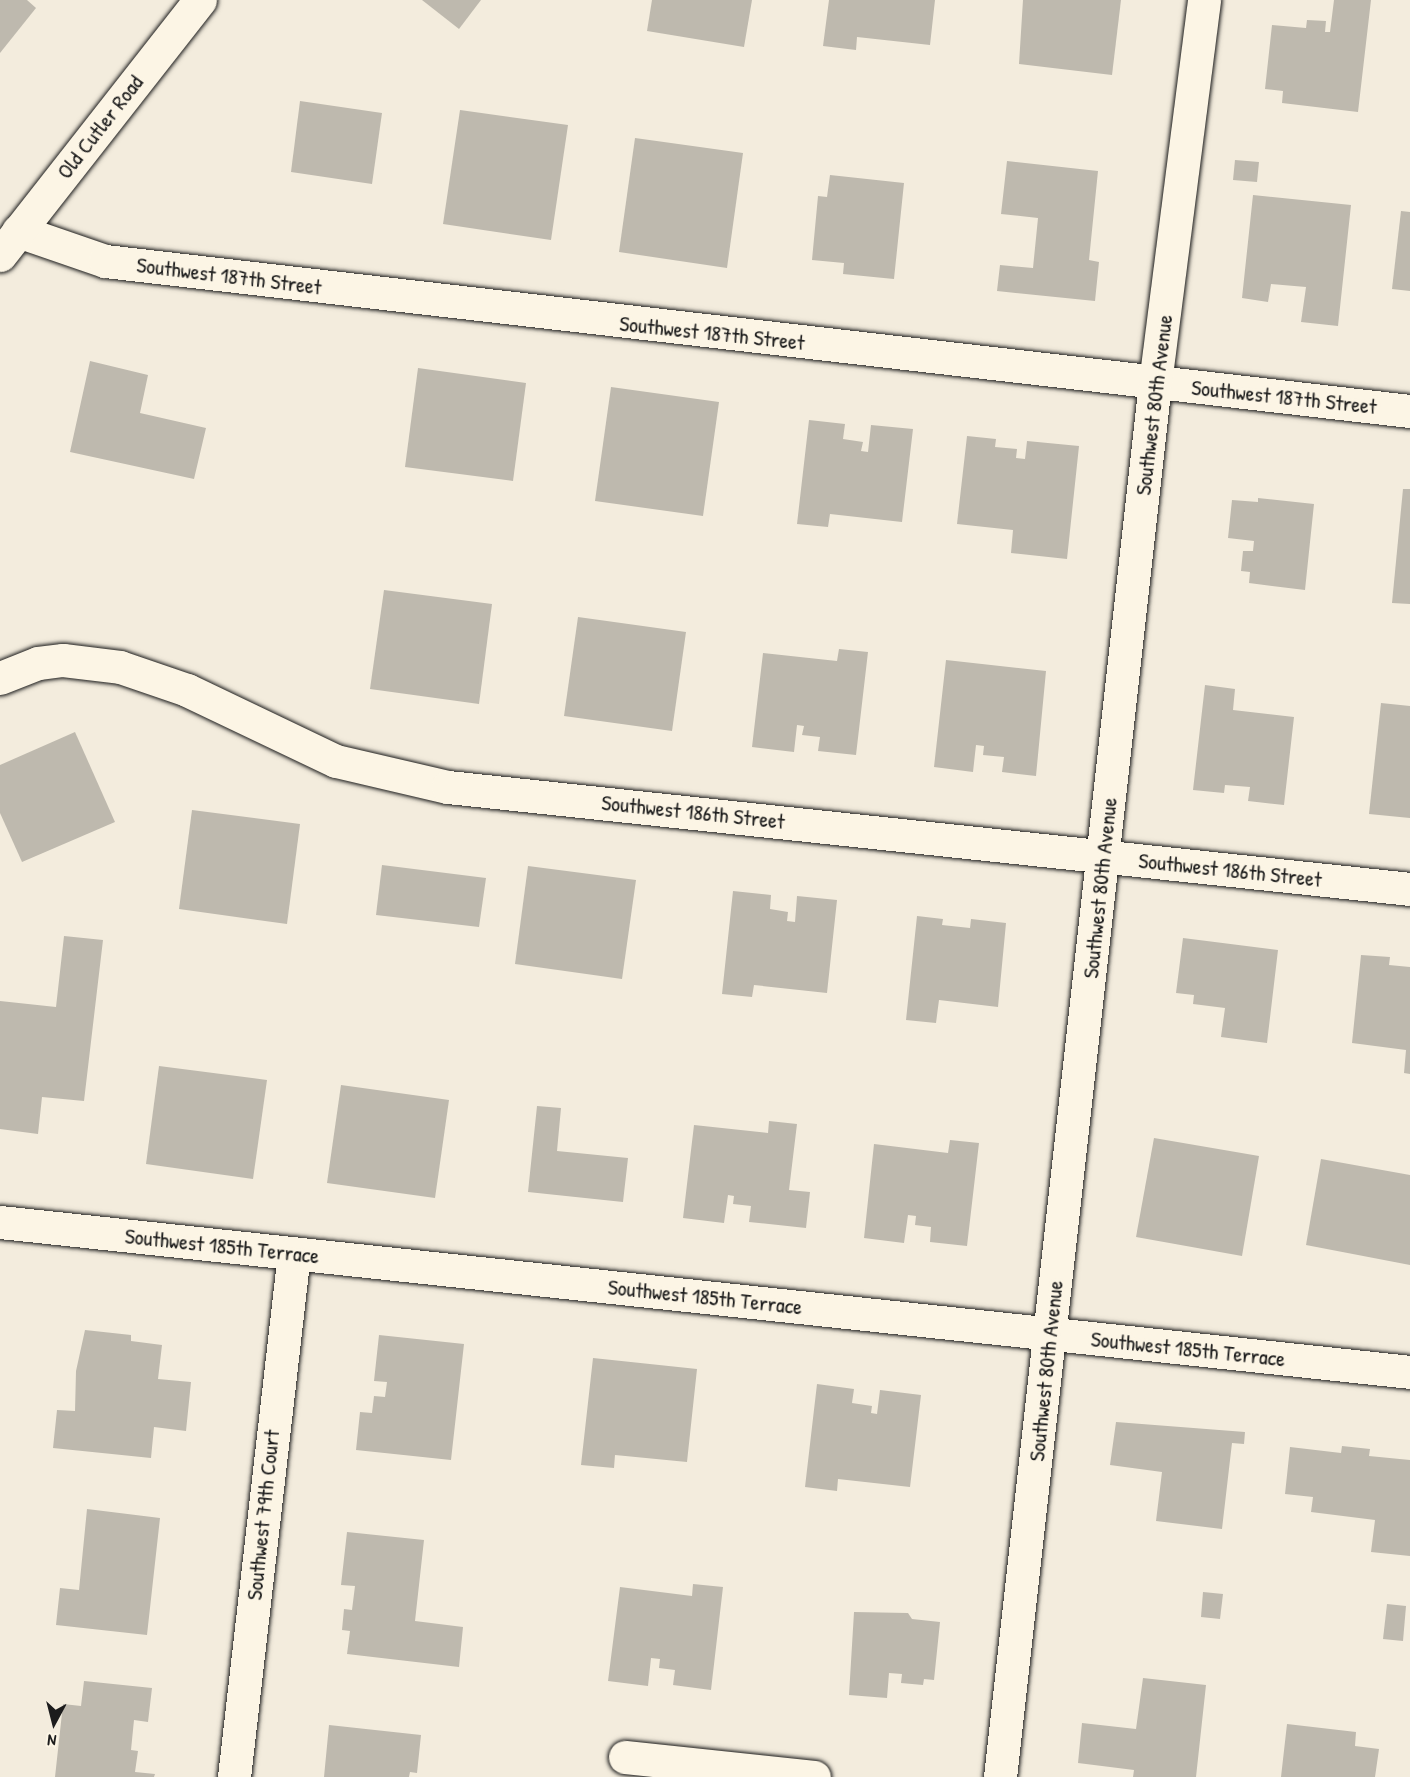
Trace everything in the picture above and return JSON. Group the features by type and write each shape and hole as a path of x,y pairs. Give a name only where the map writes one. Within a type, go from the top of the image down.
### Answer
{"street":[{"name":"Old Cutler Road","path":"9,243 200,0"},
{"name":"Southwest 80th Avenue","path":"1000,1777 1155,383 1204,0"},
{"name":"Southwest 187th Street","path":"9,243 105,261 1410,411"},
{"name":"Southwest 186th Street","path":"0,678 38,663 63,660 120,667 187,690 336,761 448,787 1104,855 1410,890"},
{"name":"Southwest 185th Terrace","path":"0,1222 1410,1372"},
{"name":"Southwest 79th Court","path":"234,1777 294,1253"},
{"path":"625,1757 814,1777"}],"building":[{"path":"0,0 27,0 36,8 0,53"},
{"path":"422,0 481,0 459,29"},
{"path":"652,0 752,0 744,47 647,31"},
{"path":"829,0 935,0 930,45 857,37 856,50 823,46"},
{"path":"1023,0 1121,0 1112,75 1019,64"},
{"path":"1334,0 1371,0 1358,112 1282,103 1283,91 1265,89 1272,25 1306,28 1307,20 1326,21 1325,32 1330,32"},
{"path":"300,101 382,113 372,184 291,172"},
{"path":"460,110 568,125 551,240 443,224"},
{"path":"635,138 743,153 727,268 619,252"},
{"path":"1235,160 1259,162 1257,182 1233,180"},
{"path":"1007,161 1098,171 1089,260 1099,262 1095,301 997,291 1000,265 1033,268 1038,218 1001,214"},
{"path":"830,175 904,183 894,279 843,274 844,263 812,260 818,196 827,197"},
{"path":"1253,195 1351,205 1338,326 1301,322 1306,287 1271,284 1268,302 1242,298"},
{"path":"1401,211 1410,212 1410,291 1392,289"},
{"path":"90,361 148,375 140,413 206,428 194,479 70,452"},
{"path":"418,368 526,383 513,481 405,467"},
{"path":"611,387 719,402 703,516 595,501"},
{"path":"809,420 845,424 843,439 863,442 861,451 868,452 871,425 913,429 902,522 830,514 828,527 797,524"},
{"path":"967,436 996,439 995,447 1017,449 1016,458 1025,459 1027,441 1079,446 1067,559 1011,553 1013,530 957,524"},
{"path":"1403,489 1410,489 1410,604 1392,603"},
{"path":"1258,498 1314,504 1305,590 1249,583 1250,572 1241,571 1243,551 1253,551 1254,541 1228,538 1232,500 1258,502"},
{"path":"384,590 492,604 479,704 370,689"},
{"path":"578,617 686,632 672,731 564,716"},
{"path":"839,649 868,652 856,755 818,751 820,737 802,735 804,726 797,725 794,752 752,747 763,653 837,661"},
{"path":"946,660 1046,671 1036,776 1002,772 1004,757 983,755 984,746 976,745 973,772 934,767"},
{"path":"1205,685 1235,689 1233,710 1294,717 1284,805 1248,801 1250,787 1225,785 1224,793 1193,790"},
{"path":"1381,703 1410,706 1410,818 1369,814"},
{"path":"75,732 115,822 22,862 0,813 0,765"},
{"path":"192,810 300,824 287,924 179,909"},
{"path":"382,865 486,878 479,927 376,915"},
{"path":"528,866 636,880 622,979 515,964"},
{"path":"733,891 771,895 770,909 788,912 787,921 795,922 797,896 837,900 827,993 754,985 752,997 722,994"},
{"path":"917,916 943,919 942,925 970,928 971,919 1006,923 998,1007 939,1000 936,1023 906,1020"},
{"path":"64,936 103,940 84,1101 42,1097 38,1134 0,1129 0,1001 56,1007"},
{"path":"1183,938 1278,950 1267,1043 1221,1037 1225,1008 1193,1004 1194,995 1176,993"},
{"path":"1361,955 1390,957 1389,965 1410,967 1410,1074 1404,1073 1406,1050 1352,1043"},
{"path":"159,1066 267,1080 253,1179 146,1164"},
{"path":"341,1085 449,1100 435,1198 327,1183"},
{"path":"537,1106 561,1108 557,1151 628,1158 623,1202 528,1192"},
{"path":"769,1121 797,1124 789,1190 810,1192 806,1228 749,1222 751,1206 733,1204 734,1196 728,1195 724,1223 683,1218 694,1125 768,1133"},
{"path":"1154,1138 1259,1156 1242,1256 1136,1237"},
{"path":"950,1140 979,1143 967,1246 930,1242 931,1227 915,1225 916,1216 908,1215 904,1243 864,1238 874,1144 948,1153"},
{"path":"1321,1159 1410,1175 1410,1265 1306,1245"},
{"path":"85,1330 131,1335 131,1341 162,1345 158,1379 191,1382 186,1431 154,1427 151,1458 53,1448 57,1410 75,1411 76,1371"},
{"path":"379,1335 464,1344 451,1460 356,1450 360,1412 372,1413 374,1396 385,1397 387,1382 374,1381"},
{"path":"593,1358 697,1369 687,1462 615,1455 614,1468 581,1465"},
{"path":"817,1384 854,1389 852,1403 872,1406 871,1413 877,1414 880,1390 921,1395 910,1487 838,1479 837,1491 805,1487"},
{"path":"1116,1422 1245,1432 1244,1444 1232,1443 1222,1529 1156,1521 1162,1472 1110,1465"},
{"path":"1342,1446 1370,1449 1369,1456 1410,1460 1410,1556 1371,1552 1375,1520 1311,1512 1313,1497 1285,1494 1290,1447 1341,1453"},
{"path":"87,1509 160,1518 147,1635 56,1625 60,1588 79,1590"},
{"path":"347,1532 424,1540 415,1621 463,1627 459,1667 347,1654 350,1631 342,1630 344,1609 352,1610 355,1586 341,1585"},
{"path":"693,1584 723,1587 711,1690 673,1685 675,1670 659,1668 660,1659 651,1658 648,1686 608,1681 620,1587 692,1596"},
{"path":"1203,1592 1223,1594 1220,1619 1201,1617"},
{"path":"1387,1604 1406,1606 1403,1641 1383,1639"},
{"path":"854,1612 908,1613 912,1619 940,1622 934,1680 924,1679 923,1685 901,1683 902,1674 889,1673 887,1698 849,1695"},
{"path":"1143,1678 1206,1685 1196,1777 1133,1777 1134,1770 1078,1763 1082,1723 1136,1729"},
{"path":"84,1681 152,1688 148,1722 134,1720 131,1750 138,1751 135,1772 155,1774 154,1777 55,1777 63,1704 81,1706"},
{"path":"1287,1724 1356,1732 1355,1746 1379,1749 1375,1777 1281,1777"},
{"path":"329,1725 421,1735 417,1773 410,1772 409,1777 324,1777"}]}
